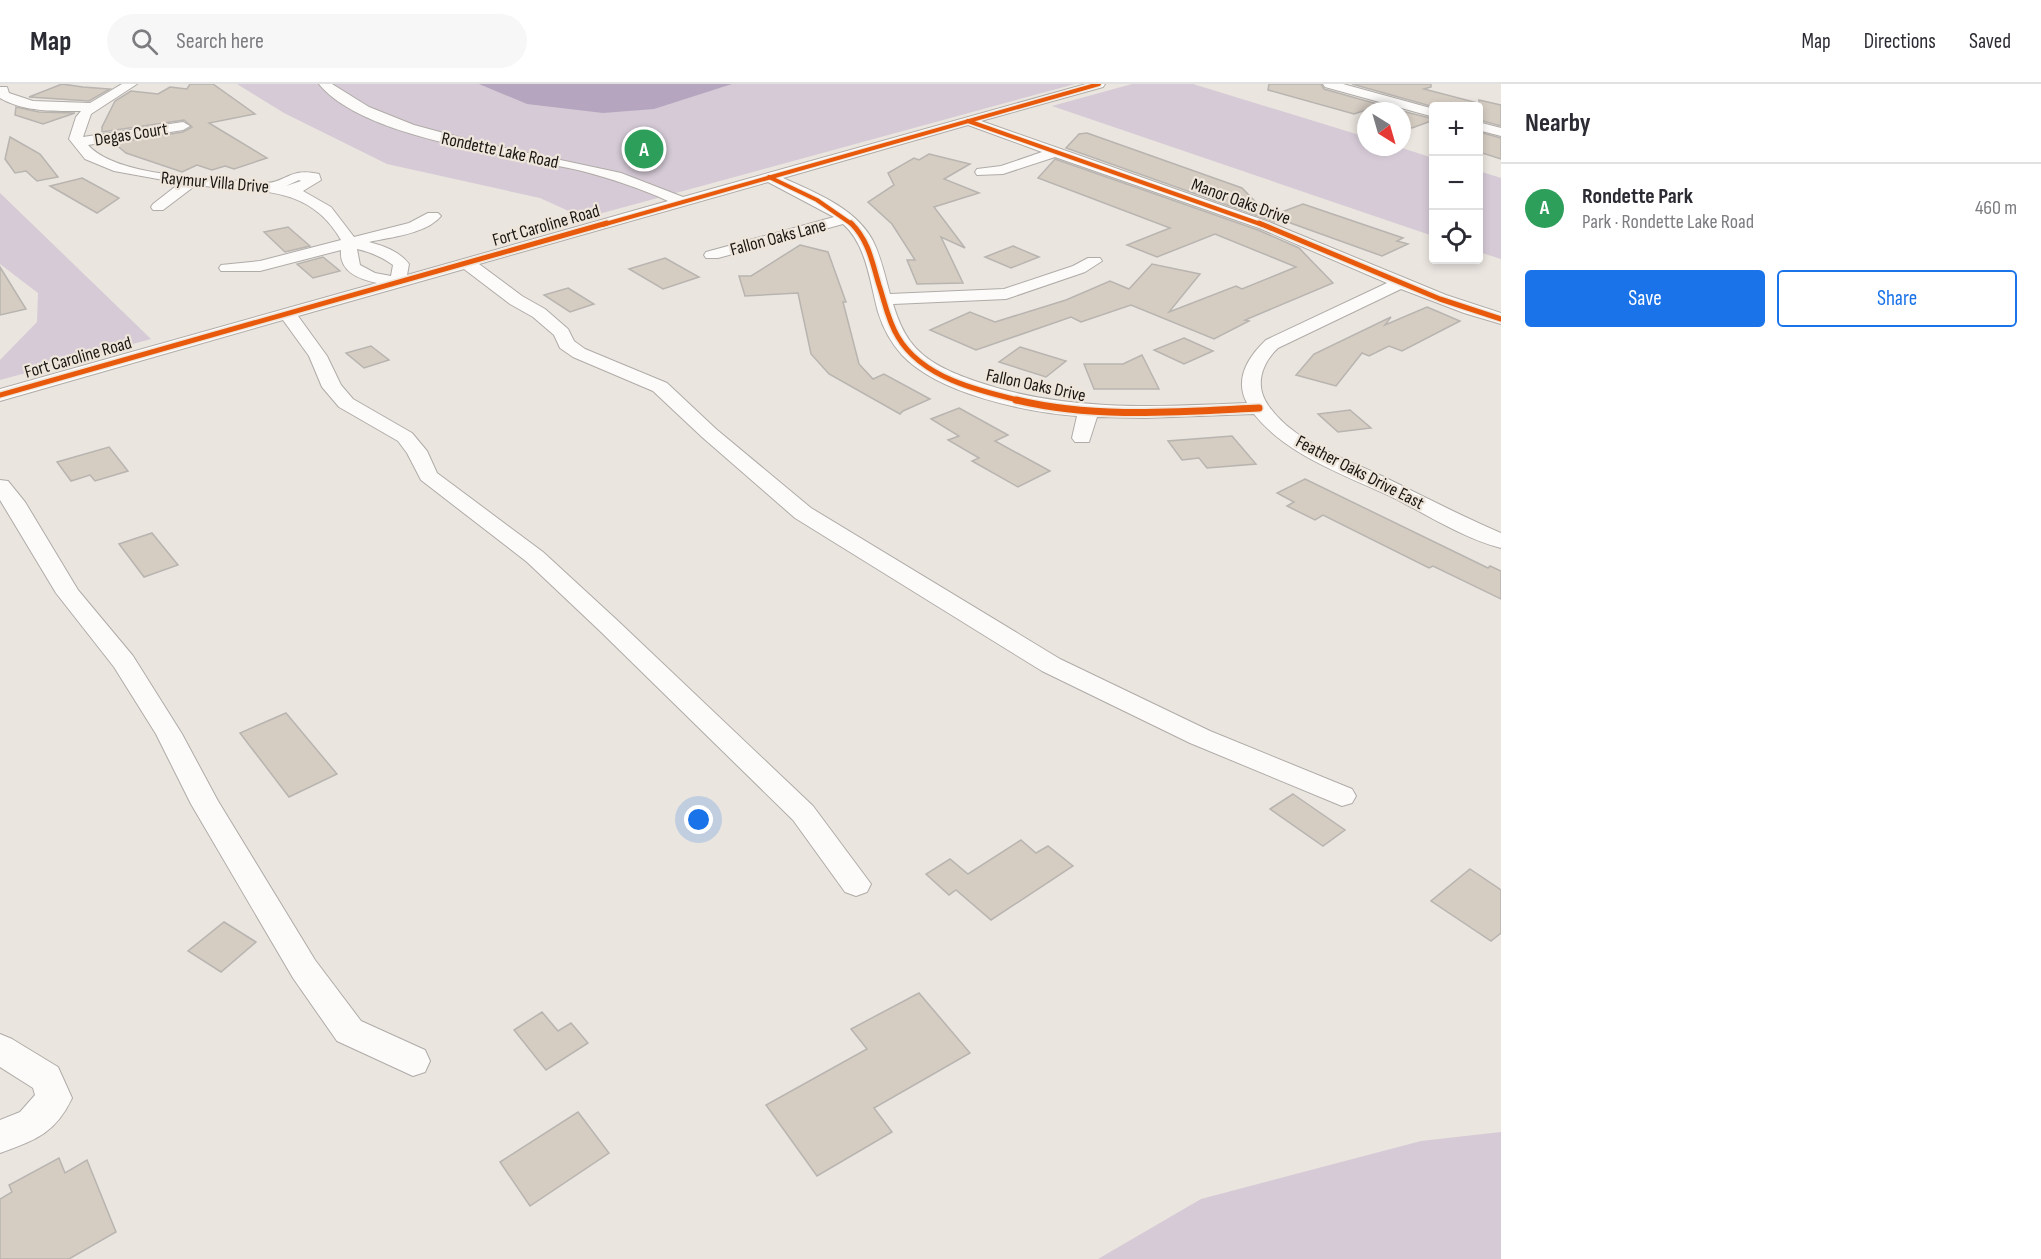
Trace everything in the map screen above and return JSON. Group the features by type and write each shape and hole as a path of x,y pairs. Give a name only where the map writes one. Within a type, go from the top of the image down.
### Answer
{"street":[{"path":"78,142 75,134 77,125 92,107 131,84 139,84"},
{"name":"Rondette Lake Road","path":"325,84 336,94 358,106 399,124 489,150 630,180 681,202"},
{"name":"Fort Caroline Road","path":"0,395 1099,84"},
{"path":"1329,84 1429,112"},
{"path":"3,90 3,95 8,99 20,103 92,107"},
{"name":"Manor Oaks Drive","path":"968,121 1264,225 1464,308 1501,319"},
{"name":"Degas Court","path":"78,142 183,126"},
{"path":"1483,127 1501,132"},
{"name":"Raymur Villa Drive","path":"78,142 92,157 145,175 272,187 291,191 318,203 331,213 350,243 346,255 350,265 364,275 398,282"},
{"path":"981,172 1003,170 1056,152"},
{"path":"272,187 297,176 314,177 314,180 291,191"},
{"name":"Fallon Oaks Drive","path":"769,177 810,197 858,230 864,239 896,335 905,349 944,376 1001,397 1088,412 1181,412 1259,408"},
{"path":"158,207 194,180"},
{"path":"227,268 260,266 414,226 433,216"},
{"name":"Fallon Oaks Lane","path":"712,255 844,219"},
{"path":"350,243 377,248 392,256 401,264 398,282"},
{"path":"884,299 1006,294 1069,273 1094,261"},
{"path":"467,263 516,300 539,313 562,333 566,344 579,353 660,387 677,400 709,433 803,513 1051,665 1200,737 1342,796"},
{"path":"1259,408 1250,381 1251,369 1266,348 1286,336 1401,283"},
{"path":"287,313 318,356 332,387 346,404 405,437 417,450 429,476 535,558 609,626 802,813 856,884"},
{"name":"Feather Oaks Drive East","path":"1259,408 1279,426 1316,452 1501,541"},
{"path":"1082,438 1088,412"},
{"path":"0,486 17,507 68,593 124,662 169,734 205,804 304,969 349,1031 413,1061"},
{"path":"0,1049 46,1078 54,1098 33,1123 0,1137"}],"shaded area":[{"path":"237,84 1075,84 584,218 540,198 387,164 284,113"},
{"path":"479,84 732,84 654,109 603,113 527,104"},
{"path":"1132,84 1193,84 1357,134 1357,156 1411,156 1411,151 1429,157 1429,235 1052,106"},
{"path":"1483,172 1501,178 1501,259 1483,253"},
{"path":"0,193 151,339 0,380 0,360 37,322 38,293 0,264"},
{"path":"1501,1132 1501,1259 1098,1259 1201,1199 1421,1141"}],"building":[{"path":"62,84 110,89 89,101 29,97"},
{"path":"190,84 213,84 255,114 209,123 267,158 234,169 225,166 212,170 197,165 182,172 126,153 114,143 183,132 192,127 184,120 102,132 102,127 115,101 131,91 158,94 170,87 187,89"},
{"path":"1269,84 1321,84 1324,89 1370,102 1357,102 1357,113 1354,114 1268,90"},
{"path":"1352,84 1431,84 1431,87 1424,89 1474,102 1429,102 1429,106"},
{"path":"1479,100 1501,105 1501,126 1483,121 1483,102"},
{"path":"16,107 39,112 75,113 43,124 15,115"},
{"path":"1411,113 1429,118 1429,122 1412,128"},
{"path":"1087,133 1242,188 1275,222 1066,148 1079,134"},
{"path":"1483,133 1501,138 1501,159 1483,153"},
{"path":"10,137 40,154 58,177 37,181 26,171 15,173 5,159"},
{"path":"929,154 970,164 944,179 979,193 934,207 965,248 941,237 963,283 917,284 907,260 915,260 892,224 868,202 894,185 888,173 914,158 919,160"},
{"path":"1055,159 1258,230 1299,248 1333,283 1245,320 1249,321 1214,339 1131,305 1081,322 1071,317 976,350 930,330 970,312 995,322 1066,300 1110,281 1129,289 1152,264 1200,274 1169,312 1236,286 1242,289 1296,267 1215,234 1157,257 1127,245 1170,228 1038,178"},
{"path":"82,178 119,198 97,213 50,186"},
{"path":"1303,204 1403,238 1397,241 1408,244 1382,256 1271,216"},
{"path":"288,227 310,246 285,252 264,232"},
{"path":"800,245 828,252 846,302 843,302 859,364 873,379 884,374 930,399 900,414 829,374 811,354 798,293 745,296 739,276 751,276"},
{"path":"1013,246 1039,257 1011,268 985,257"},
{"path":"323,257 340,271 313,278 297,264"},
{"path":"665,258 699,277 663,289 629,269"},
{"path":"0,267 26,309 0,315"},
{"path":"568,288 594,304 570,312 544,295"},
{"path":"1427,307 1460,321 1402,351 1389,346 1369,356 1362,353 1336,386 1296,375 1314,354 1391,317 1385,325"},
{"path":"1184,338 1213,351 1184,364 1154,350"},
{"path":"371,346 389,360 364,368 346,353"},
{"path":"1020,347 1066,361 1046,377 999,362"},
{"path":"1142,355 1159,389 1094,389 1084,364 1123,364"},
{"path":"959,408 1008,435 995,441 1050,471 1018,487 972,461 979,458 948,440 959,436 931,419"},
{"path":"1350,410 1371,428 1338,432 1318,414"},
{"path":"1232,436 1256,464 1207,468 1199,458 1182,460 1168,441"},
{"path":"109,447 128,471 95,481 90,475 71,481 57,462"},
{"path":"1305,479 1488,568 1490,566 1501,571 1501,599 1433,566 1429,568 1323,515 1315,520 1287,506 1294,502 1277,493"},
{"path":"152,533 178,565 144,577 119,544"},
{"path":"286,713 337,774 289,797 240,733"},
{"path":"1293,794 1345,830 1323,846 1270,809"},
{"path":"1021,840 1036,853 1048,846 1073,866 991,920 956,890 949,895 926,874 950,859 968,874"},
{"path":"1470,869 1501,890 1501,933 1491,941 1431,901"},
{"path":"224,922 256,942 221,972 188,951"},
{"path":"919,993 970,1053 874,1108 892,1132 817,1176 766,1105 867,1049 851,1029"},
{"path":"542,1012 558,1031 571,1023 588,1043 546,1070 514,1030"},
{"path":"578,1112 609,1153 530,1206 500,1162"},
{"path":"59,1158 65,1173 87,1160 116,1232 69,1259 0,1259 0,1199 12,1192 9,1185"}],"cycle path":[{"path":"0,395 1099,84"},
{"path":"968,121 1294,236 1440,299 1501,319"},
{"path":"769,177 829,207 859,231 869,248 889,317 898,337 917,359 941,374 995,395 1032,404 1069,409 1145,413 1259,408"}],"place":[{"name":"Rondette Park","path":"644,149"}]}
